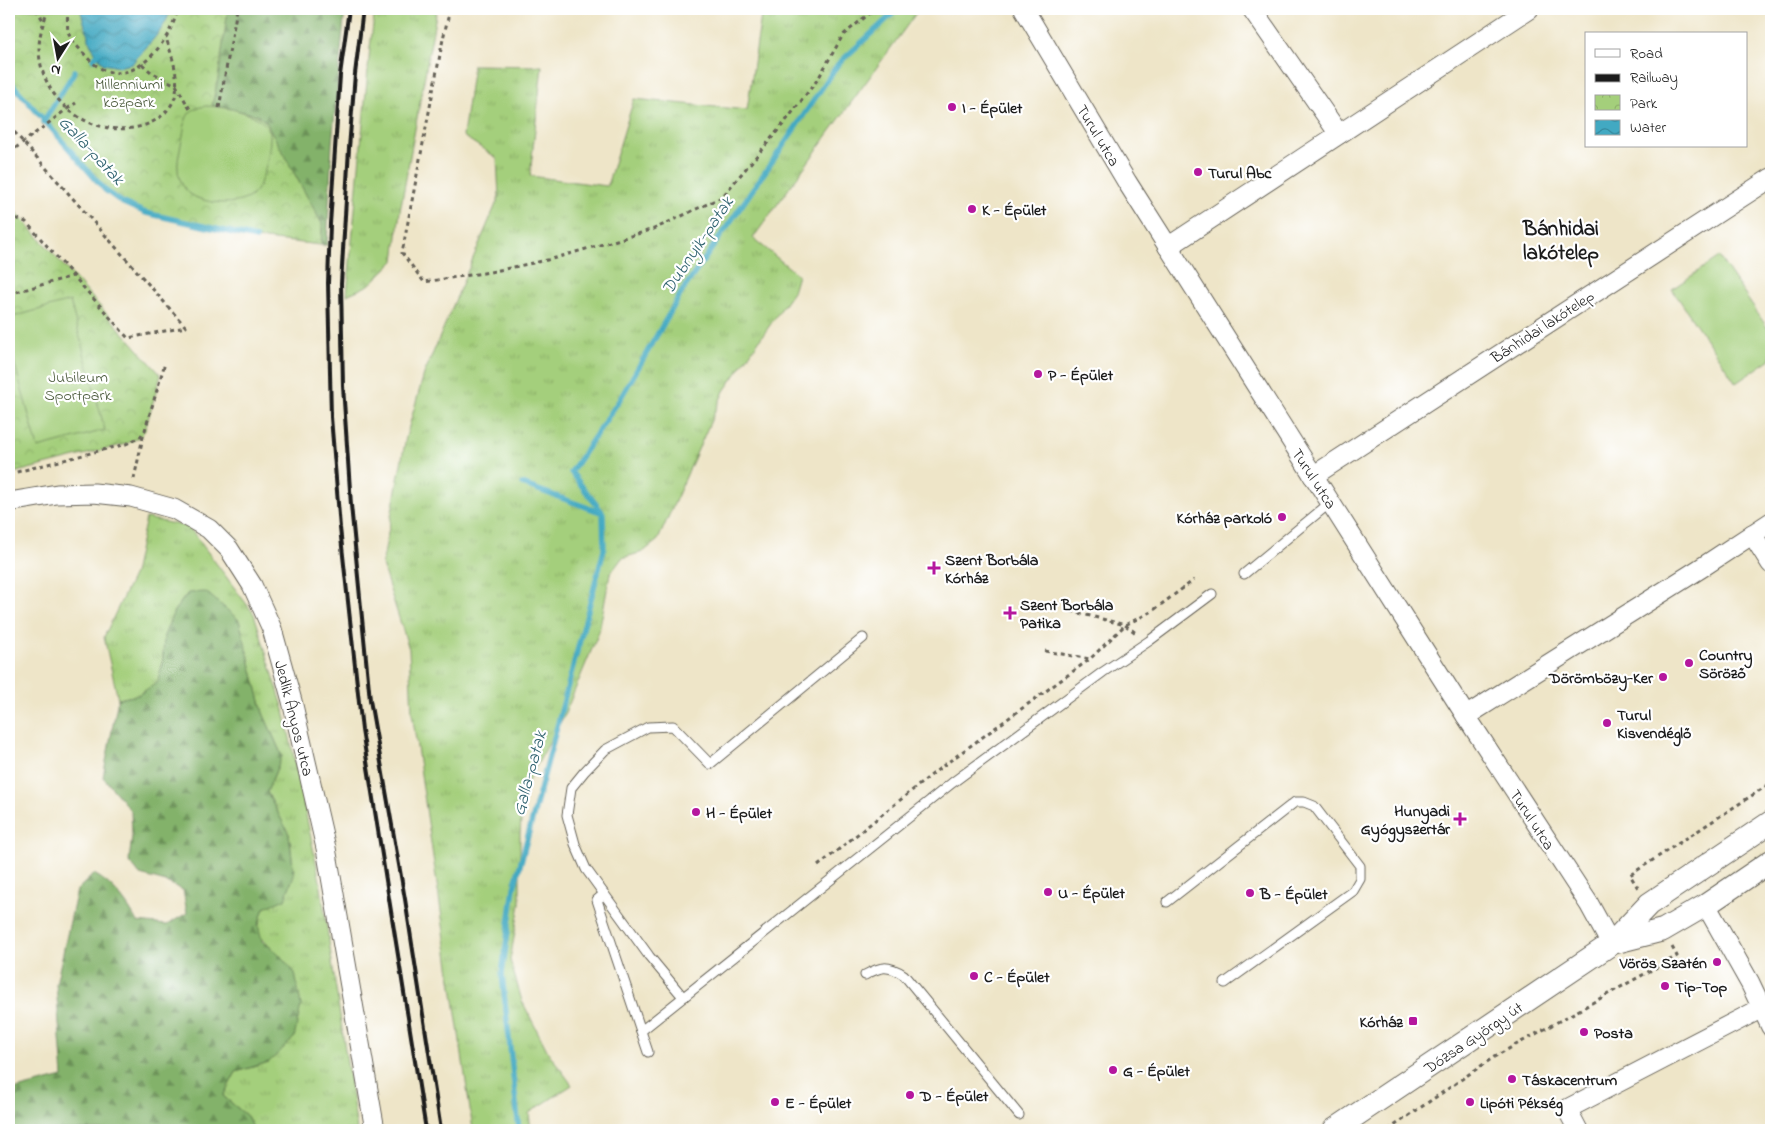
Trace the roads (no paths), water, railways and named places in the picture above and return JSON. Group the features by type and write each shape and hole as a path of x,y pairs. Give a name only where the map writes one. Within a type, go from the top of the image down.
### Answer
{"street":[{"name":"Turul utca","path":"1024,9 1122,174 1466,716 1588,904 1611,944"},
{"path":"1252,9 1339,134"},
{"path":"1168,246 1529,9"},
{"name":"Bánhidai lakótelep","path":"1314,476 1771,178"},
{"name":"Jedlik Ányos utca","path":"9,502 57,494 94,493 131,497 174,509 209,529 229,549 252,585 272,629 292,701 326,848 375,1130"},
{"path":"1466,716 1771,522"},
{"path":"1752,534 1771,564"},
{"name":"Dózsa György út","path":"1334,1130 1611,944 1648,904 1771,822"},
{"name":"Dózsa György út","path":"1611,944 1662,930 1706,905 1771,861"},
{"path":"1706,905 1771,1027"},
{"path":"1578,1130 1567,1109 1762,1008"}],"lane":[{"path":"1244,574 1331,502"},
{"path":"641,1031 952,783 1212,594"},
{"path":"683,998 649,956 586,869 575,844 567,815 571,788 605,750 648,726 673,726 710,764 863,638"},
{"path":"1167,902 1295,802 1304,802 1314,806 1360,866 1360,879 1353,891 1225,983"},
{"path":"604,894 597,900 648,1052"},
{"path":"865,975 877,968 893,968 904,974 1019,1115"}],"water":[{"path":"80,9 171,9 160,31 132,64 118,67 103,64 91,46"}],"waterway":[{"name":"Dubnyik-patak","path":"602,512 571,472 620,399 683,290 838,64 898,9"},
{"path":"93,59 97,55"},
{"path":"43,122 75,71"},
{"name":"Galla-patak","path":"9,80 105,190 123,203 146,213 256,238"},
{"name":"Galla-patak","path":"519,1130 502,974 514,888 604,550 603,513 522,484"}],"railway":[{"path":"349,9 340,75 330,224 328,283 331,417 340,528 362,730 426,1130"},
{"path":"363,9 349,148 341,284 343,386 351,505 370,700 405,899 441,1130"}],"place":[{"name":"I - Épület","path":"952,107"},
{"name":"Turul Abc","path":"1198,172"},
{"name":"K - Épület","path":"972,209"},
{"name":"P - Épület","path":"1038,374"},
{"name":"Kórház parkoló","path":"1282,517"},
{"name":"Szent Borbála Kórház","path":"934,568"},
{"name":"Szent Borbála Patika","path":"1010,613"},
{"name":"Country Söröző","path":"1689,663"},
{"name":"Dörömbözy-Ker","path":"1663,677"},
{"name":"Turul Kisvendéglő","path":"1607,723"},
{"name":"H - Épület","path":"696,812"},
{"name":"Hunyadi Gyógyszertár","path":"1460,819"},
{"name":"U - Épület","path":"1048,892"},
{"name":"B - Épület","path":"1250,893"},
{"name":"Vörös Szatén","path":"1717,962"},
{"name":"C - Épület","path":"974,976"},
{"name":"Tip-Top","path":"1665,986"},
{"name":"Kórház","path":"1413,1021"},
{"name":"Posta","path":"1584,1032"},
{"name":"G - Épület","path":"1113,1070"},
{"name":"Táskacentrum","path":"1512,1079"},
{"name":"D - Épület","path":"910,1095"},
{"name":"E - Épület","path":"775,1102"},
{"name":"Lipóti Pékség","path":"1470,1102"}],"district":[{"name":"Bánhidai lakótelep","path":"1561,240"}],"park label":[{"name":"Millenniumi közpark","path":"129,92"},
{"name":"Jubileum Sportpark","path":"78,385"}]}
